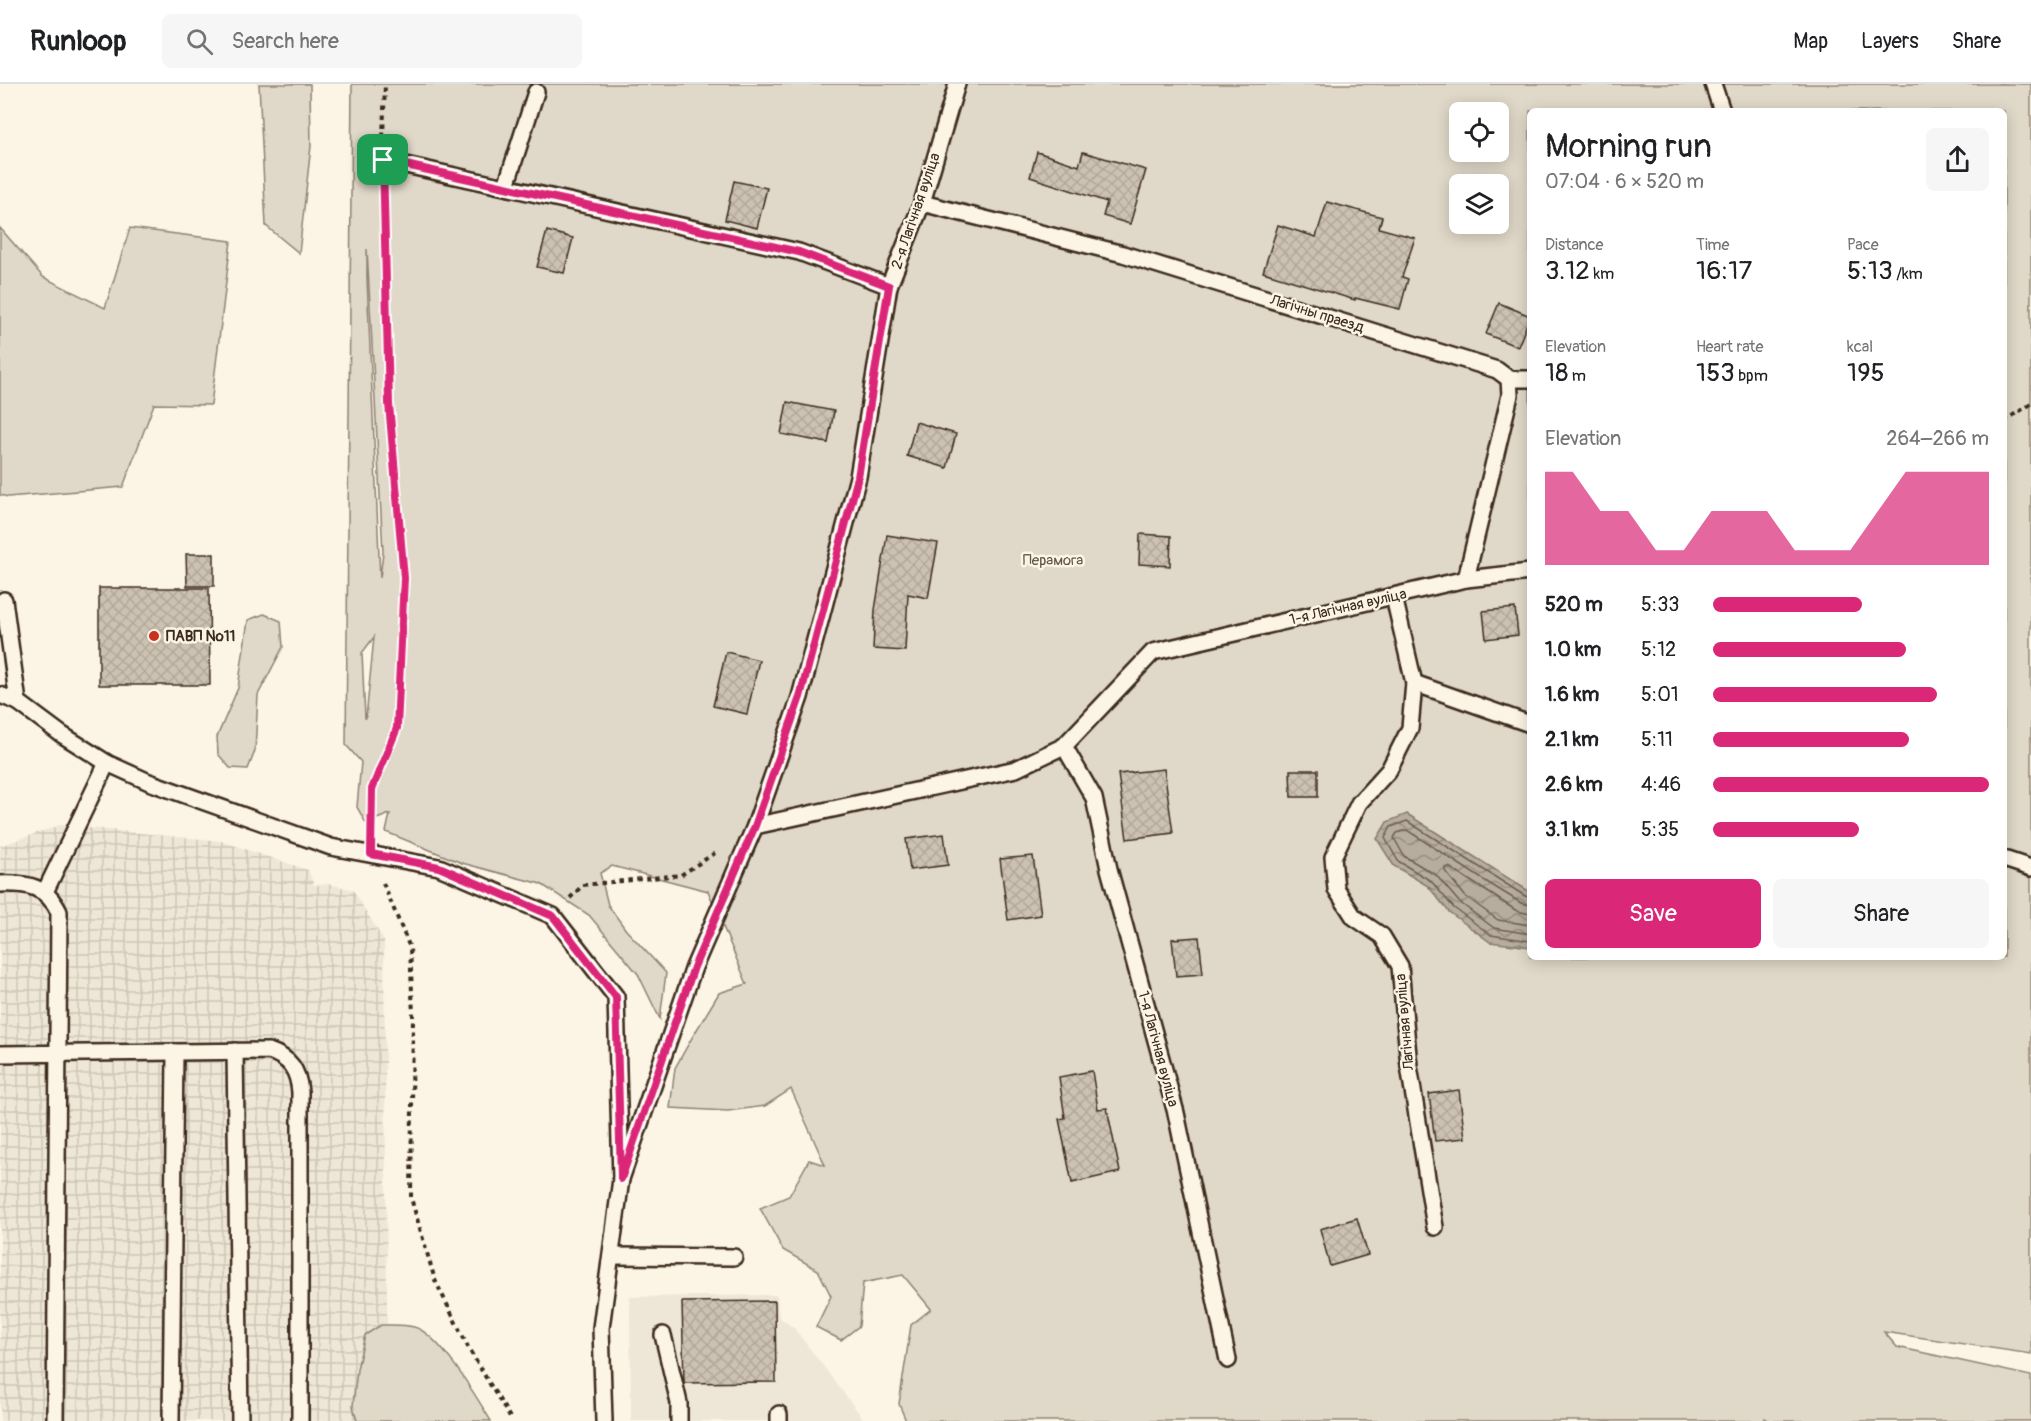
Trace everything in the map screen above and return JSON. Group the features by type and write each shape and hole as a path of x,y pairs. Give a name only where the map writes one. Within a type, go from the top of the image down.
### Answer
{"lane":[{"name":"2-я Лагічная вуліца","path":"621,1179 694,967 755,826 800,697 858,477 889,286 922,203 957,84"},
{"path":"1713,84 1721,108"},
{"path":"506,186 536,92"},
{"path":"383,160 799,252 889,286"},
{"name":"Лагічны праезд","path":"922,203 1124,254 1497,370 1509,379"},
{"path":"1466,579 1510,395 1509,379 1527,379"},
{"name":"1-я Лагічная вуліца","path":"755,826 1016,769 1064,746 1153,652 1466,579 1527,572"},
{"name":"Лагічная вуліца","path":"1394,597 1414,683 1410,728 1389,770 1359,803 1333,857 1336,889 1354,917 1382,936 1400,966 1409,1066 1435,1227"},
{"path":"4,600 18,702"},
{"path":"1414,683 1527,723"},
{"path":"0,695 18,702 61,734 107,763 209,804 320,843 439,867 553,916 616,997 621,1179 601,1328 604,1421"},
{"name":"1-я Лагічная вуліца","path":"1064,746 1094,798 1108,869 1176,1113 1228,1360"},
{"path":"45,892 107,763"},
{"path":"2007,860 2031,867"},
{"path":"0,884 17,883 45,892 53,899 59,912 55,1421"},
{"path":"171,1421 175,1052"},
{"path":"235,1052 240,1421"},
{"path":"0,1054 269,1052 288,1060 299,1078 300,1421"},
{"path":"611,1256 734,1257"},
{"path":"663,1335 679,1403 679,1421"}],"path":[{"path":"385,84 383,160 389,404 404,578 397,728 372,789 371,854 410,948 413,1015 411,1198 435,1280 470,1351 512,1421"},
{"path":"2007,419 2031,404"},
{"path":"553,916 583,885 681,875 718,850"}],"shaded area":[{"path":"60,825 221,841 308,870 314,885 330,884 353,890 384,941 388,1421 0,1421 0,846"},
{"path":"777,1295 779,1317 794,1328 865,1421 631,1421 630,1297"}],"green space":[{"path":"259,84 310,84 311,146 299,253 266,226"},
{"name":"Перамога","path":"352,84 2031,84 2031,1354 1884,1332 1897,1347 2031,1376 2031,1421 1770,1421 1765,1418 1764,1421 906,1421 899,1404 911,1325 931,1309 903,1275 863,1283 859,1326 841,1340 816,1327 831,1296 818,1270 783,1250 760,1208 789,1196 809,1160 825,1165 791,1089 765,1106 728,1111 670,1108 675,1068 719,993 747,984 708,891 612,866 600,873 608,905 626,930 666,973 660,1019 638,974 589,915 541,884 462,863 386,832 390,814 366,823 357,807 361,762 346,745","holes":["367,249 383,552 380,578","374,637 366,718 365,718 362,653"]},
{"path":"0,228 43,277 105,308 130,228 231,241 211,405 154,404 123,487 8,497 0,495"},
{"path":"264,614 281,621 283,647 258,695 255,751 248,769 230,768 218,754 217,737 238,688 248,620"},
{"path":"381,1325 414,1327 435,1341 457,1368 491,1421 357,1421 353,1406 357,1369 365,1335"}],"water":[{"path":"1407,814 1527,890 1527,947 1490,942 1449,912 1428,886 1394,866 1377,839 1387,822"}],"building":[{"path":"1037,152 1079,166 1083,152 1146,170 1130,224 1103,216 1107,202 1030,177"},
{"path":"734,181 767,188 757,228 725,220"},
{"path":"1327,202 1382,217 1379,228 1415,238 1402,277 1408,279 1400,309 1355,298 1355,300 1263,272 1278,225 1316,237"},
{"path":"547,231 573,238 564,273 537,267"},
{"path":"1499,303 1527,315 1527,324 1518,347 1486,334"},
{"path":"787,402 834,411 828,443 781,434"},
{"path":"916,422 956,434 947,468 907,456"},
{"path":"1140,534 1171,536 1170,566 1139,564"},
{"path":"887,535 938,543 928,598 908,594 905,651 873,649 875,610"},
{"path":"186,554 214,554 214,586 187,586"},
{"name":"ПАВП №11","path":"99,588 209,588 210,685 99,685"},
{"path":"1515,608 1518,635 1486,639 1483,611"},
{"path":"726,652 759,660 747,714 713,706"},
{"path":"1164,769 1173,833 1127,839 1118,774"},
{"path":"1290,770 1318,770 1318,797 1291,797"},
{"path":"944,834 948,865 910,870 906,839"},
{"path":"1033,856 1041,915 1008,920 1000,859"},
{"path":"1199,937 1203,974 1176,976 1172,939"},
{"path":"1092,1071 1098,1109 1107,1108 1120,1172 1072,1183 1059,1119 1065,1118 1059,1077"},
{"path":"1459,1090 1465,1138 1435,1141 1429,1094"},
{"path":"1357,1218 1368,1255 1330,1266 1320,1229"},
{"path":"775,1301 776,1382 684,1383 682,1302"}],"place":[{"name":"ПАВП №11","path":"154,636"}],"route":[{"path":"383,160 799,252 889,286 858,477 800,697 755,826 694,967 621,1179 616,997 553,916 439,867 371,854 372,789 397,728 404,578 389,404 383,160"}]}
